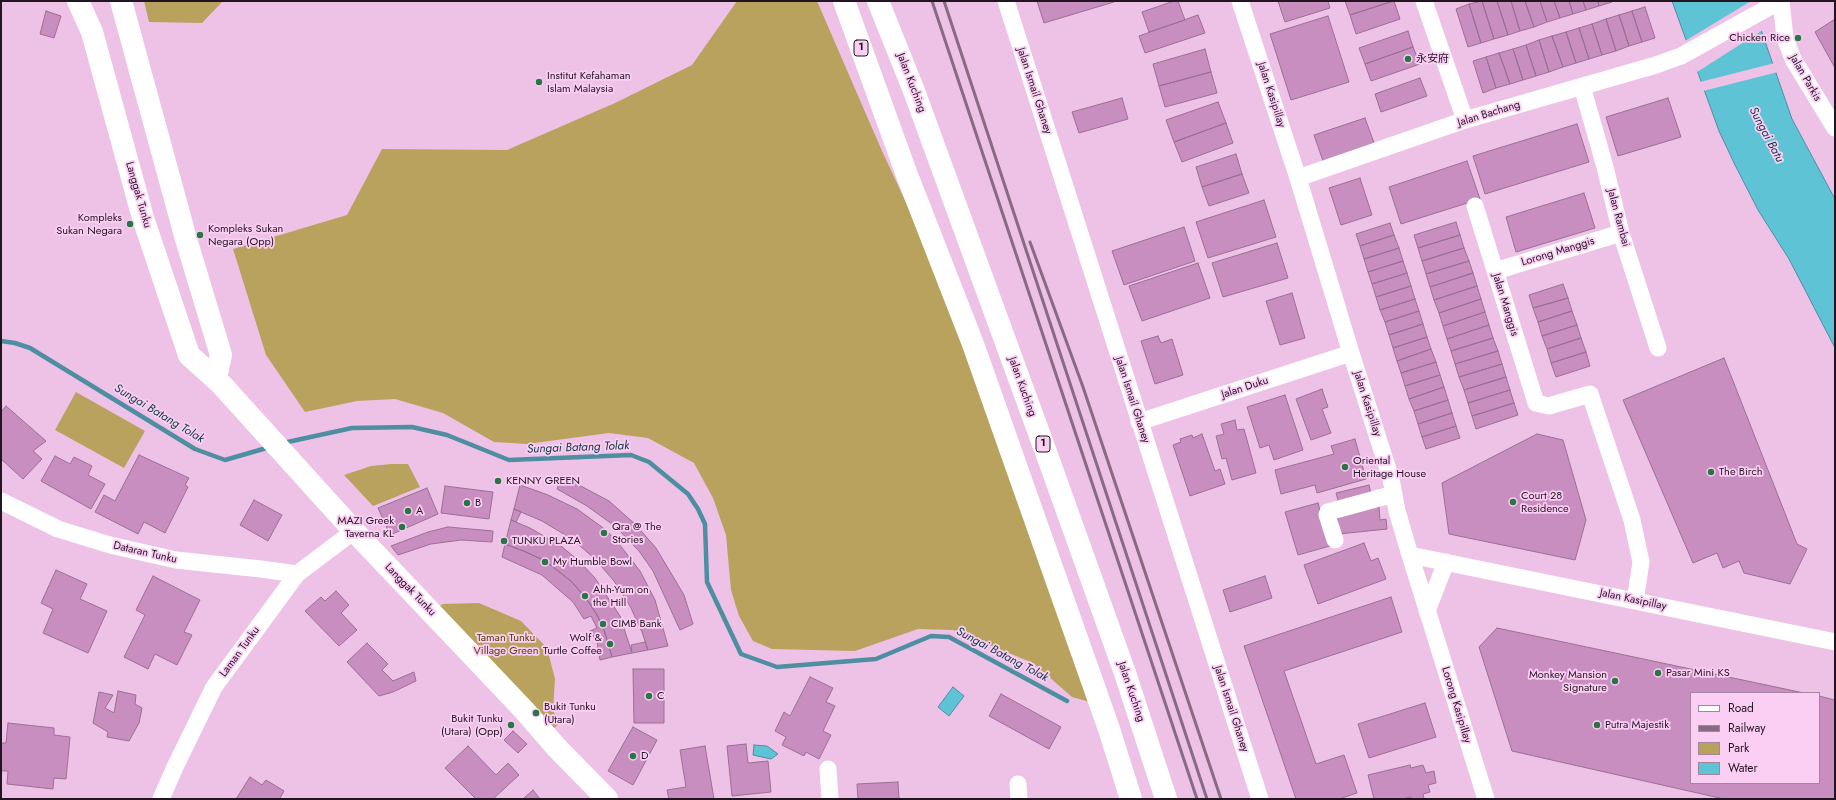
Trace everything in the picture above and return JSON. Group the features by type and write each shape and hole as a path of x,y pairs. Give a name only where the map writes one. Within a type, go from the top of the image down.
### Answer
{"main road":[{"name":"Langgak Tunku","path":"78,1 92,32 143,218 189,355 216,378 354,531 524,710 557,748 607,799"},
{"path":"122,1 188,246 221,355 216,378"},
{"path":"828,1 878,94"},
{"name":"1","path":"844,1 976,351 1109,728 1131,799"},
{"name":"Jalan Kuching","path":"878,1 914,91 1112,636 1166,799"},
{"path":"891,1 914,91"}],"street":[{"name":"Jalan Ismail Ghaney","path":"1006,1 1260,799"},
{"name":"Jalan Kasipillay","path":"1240,1 1298,178 1351,353 1392,479 1397,511 1410,555 1835,642"},
{"path":"1424,1 1465,120"},
{"name":"Jalan Bachang","path":"1298,178 1465,120 1656,65 1681,56 1780,1"},
{"name":"Jalan Parkis","path":"1780,1 1785,38 1793,60 1835,128"},
{"name":"Jalan Rambai","path":"1582,86 1606,167 1621,233 1658,348"},
{"name":"Jalan Manggis","path":"1475,206 1536,403 1549,406 1590,394 1634,527 1641,562 1635,601"},
{"name":"Lorong Manggis","path":"1495,272 1621,233"},
{"name":"Jalan Duku","path":"1139,422 1351,353"},
{"path":"1335,540 1327,515 1328,512 1394,494"},
{"name":"Dataran Tunku","path":"1,502 58,529 110,545 176,560 261,568 297,574"},
{"name":"Laman Tunku","path":"162,799 174,767 214,687 297,574 354,531"},
{"name":"Lorong Kasipillay","path":"1410,555 1426,611 1486,799"},
{"path":"1426,611 1446,562"},
{"path":"828,769 830,799"}],"green space":[{"path":"144,1 223,1 202,23 149,22"},
{"path":"737,1 817,1 882,151 929,252 1090,702 1072,697 1033,663 953,630 918,629 855,651 772,649 753,641 739,616 731,590 726,535 713,498 694,463 648,438 609,433 527,444 494,442 443,413 395,399 357,401 305,412 266,355 233,249 347,215 382,149 507,150 615,103 692,65"},
{"path":"76,392 145,431 124,468 55,430"},
{"path":"408,464 420,487 373,506 344,475 371,466"},
{"name":"Taman Tunku Village Green","path":"479,603 521,621 547,648 555,679 553,711 560,723 552,730 433,610 443,604"}],"water":[{"name":"Sungai Batu","path":"1672,1 1751,1 1792,119 1835,199 1835,348 1789,259 1758,210 1719,131"},
{"path":"953,687 964,696 949,716 938,707"},
{"path":"754,745 767,746 778,754 771,759 753,755"}],"pier":[{"path":"1753,1 1763,30 1697,72 1685,41"},
{"path":"1775,63 1778,72 1703,91 1700,82"}],"building":[{"path":"1037,1 1113,1 1114,2 1044,23"},
{"path":"1178,1 1185,20 1149,32 1142,12"},
{"path":"1278,1 1328,1 1330,8 1285,22"},
{"path":"1345,1 1393,1 1350,15"},
{"path":"1394,1 1400,19 1356,34 1350,15"},
{"path":"1482,1 1497,1 1508,35 1494,39"},
{"path":"1482,1 1494,39 1481,43 1469,4"},
{"path":"1497,1 1511,1 1520,31 1508,35"},
{"path":"1511,1 1525,1 1534,27 1520,31"},
{"path":"1525,1 1540,1 1547,22 1534,27"},
{"path":"1540,1 1554,1 1560,18 1547,22"},
{"path":"1554,1 1569,1 1573,14 1560,18"},
{"path":"1569,1 1583,1 1586,10 1573,14"},
{"path":"1583,1 1598,1 1599,6 1586,10"},
{"path":"1598,1 1612,1 1612,2 1599,6"},
{"path":"1469,4 1481,43 1468,47 1456,9"},
{"path":"1645,7 1655,38 1642,42 1632,11"},
{"path":"46,11 61,16 54,38 40,34"},
{"path":"1632,11 1642,42 1629,46 1619,15"},
{"path":"1198,15 1205,33 1145,53 1139,36"},
{"path":"1619,15 1629,46 1616,51 1606,19"},
{"path":"1328,16 1349,82 1291,100 1270,34"},
{"path":"1606,19 1616,51 1602,55 1592,24"},
{"path":"1835,19 1835,68 1815,32"},
{"path":"1592,24 1602,55 1589,59 1579,28"},
{"path":"1579,28 1589,59 1576,63 1566,32"},
{"path":"1408,31 1413,47 1365,64 1359,48"},
{"path":"1566,32 1576,63 1563,67 1552,36"},
{"path":"1552,36 1563,67 1549,72 1539,40"},
{"path":"1539,40 1549,72 1536,76 1526,45"},
{"path":"1526,45 1536,76 1523,80 1513,49"},
{"path":"1413,47 1420,64 1371,81 1365,64"},
{"path":"1205,49 1211,72 1159,86 1153,64"},
{"path":"1513,49 1523,80 1510,84 1499,53"},
{"path":"1499,53 1510,84 1496,88 1486,57"},
{"path":"1486,57 1496,88 1483,93 1473,61"},
{"path":"1211,72 1217,93 1165,107 1159,86"},
{"path":"1420,78 1427,96 1381,112 1375,94"},
{"path":"1122,98 1128,119 1079,133 1072,112"},
{"path":"1668,98 1681,137 1618,156 1606,117"},
{"path":"1218,102 1226,123 1174,142 1166,120"},
{"path":"1365,118 1374,143 1323,161 1314,135"},
{"path":"1226,123 1233,143 1182,162 1174,142"},
{"path":"1577,124 1589,162 1485,194 1473,156"},
{"path":"1236,154 1242,174 1202,187 1196,167"},
{"path":"1467,161 1480,199 1401,224 1389,187"},
{"path":"1242,174 1249,193 1209,206 1202,187"},
{"path":"1360,178 1372,215 1341,225 1329,188"},
{"path":"1584,193 1595,228 1516,252 1506,217"},
{"path":"1264,200 1276,237 1208,258 1196,222"},
{"path":"1456,222 1460,235 1418,248 1414,235"},
{"path":"1390,223 1394,235 1360,246 1356,234"},
{"path":"1184,227 1195,261 1124,285 1112,251"},
{"path":"1394,235 1399,248 1364,259 1360,246"},
{"path":"1460,235 1464,248 1422,261 1418,248"},
{"path":"1277,243 1288,278 1223,297 1212,263"},
{"path":"1399,248 1403,261 1368,272 1364,259"},
{"path":"1464,248 1469,261 1426,274 1422,261"},
{"path":"1403,261 1407,273 1372,284 1368,272"},
{"path":"1469,261 1473,273 1430,287 1426,274"},
{"path":"1198,263 1210,298 1142,321 1129,286"},
{"path":"1407,273 1411,286 1376,297 1372,284"},
{"path":"1473,273 1477,286 1434,300 1430,287"},
{"path":"1563,284 1568,298 1533,308 1529,295"},
{"path":"1411,286 1415,299 1380,310 1376,297"},
{"path":"1477,286 1481,299 1439,313 1434,300"},
{"path":"1292,293 1305,338 1280,345 1266,301"},
{"path":"1568,298 1572,311 1538,322 1533,308"},
{"path":"1415,299 1419,311 1385,322 1380,310"},
{"path":"1481,299 1485,312 1443,326 1439,313"},
{"path":"1419,311 1423,324 1389,335 1385,322"},
{"path":"1572,311 1577,325 1542,336 1538,322"},
{"path":"1485,312 1489,325 1447,339 1443,326"},
{"path":"1423,324 1427,337 1393,348 1389,335"},
{"path":"1489,325 1493,338 1451,351 1447,339"},
{"path":"1577,325 1581,338 1547,349 1542,336"},
{"path":"1158,336 1161,343 1172,339 1183,375 1155,384 1141,341"},
{"path":"1427,337 1431,349 1397,361 1393,348"},
{"path":"1493,338 1498,351 1455,364 1451,351"},
{"path":"1581,338 1586,352 1551,363 1547,349"},
{"path":"1431,349 1436,362 1401,373 1397,361"},
{"path":"1498,351 1502,364 1459,377 1455,364"},
{"path":"1586,352 1590,366 1556,377 1551,363"},
{"name":"The Birch","path":"1724,358 1797,544 1807,549 1790,584 1744,573 1739,561 1723,568 1717,553 1693,563 1623,400"},
{"path":"1436,362 1440,375 1405,386 1401,373"},
{"path":"1502,364 1506,377 1464,390 1459,377"},
{"path":"1440,375 1444,387 1409,399 1405,386"},
{"path":"1506,377 1510,390 1468,403 1464,390"},
{"path":"1444,387 1448,400 1414,411 1409,399"},
{"path":"1322,389 1328,407 1322,409 1331,433 1311,440 1296,399"},
{"path":"1510,390 1514,403 1472,416 1468,403"},
{"path":"1285,395 1303,450 1274,460 1269,445 1260,448 1247,407"},
{"path":"1448,400 1452,413 1418,424 1414,411"},
{"path":"1514,403 1518,415 1476,429 1472,416"},
{"path":"6,406 46,441 33,451 42,459 23,479 1,459 1,412"},
{"path":"1452,413 1456,426 1422,437 1418,424"},
{"path":"1235,420 1237,430 1244,429 1256,473 1232,480 1226,458 1222,459 1216,436 1224,434 1221,424"},
{"path":"1456,426 1460,438 1426,449 1422,437"},
{"path":"1202,434 1215,471 1220,469 1225,484 1190,496 1173,445 1181,442 1180,439 1192,435 1193,438"},
{"name":"Court 28 Residence","path":"1537,434 1563,440 1586,520 1575,560 1449,534 1442,483"},
{"path":"1355,439 1366,479 1317,493 1315,485 1281,494 1275,470 1334,454 1331,446"},
{"path":"139,455 189,478 185,485 188,487 165,533 144,522 138,534 95,512 104,495 115,501"},
{"path":"55,456 70,464 74,457 92,466 88,475 105,484 91,509 41,481"},
{"path":"562,476 609,501 635,524 656,548 684,595 693,624 680,630 653,571 639,551 616,527 587,506 557,489"},
{"path":"520,485 548,495 577,509 602,527 616,540 640,571 655,600 668,646 648,650 642,632 630,606 614,581 595,559 572,539 542,521 514,509"},
{"path":"1369,485 1372,499 1340,507 1336,493"},
{"name":"B","path":"445,486 493,492 489,519 441,513"},
{"name":"A","path":"427,488 438,514 390,535 378,508"},
{"path":"254,500 282,515 268,541 240,525"},
{"path":"1318,503 1330,546 1298,555 1285,512"},
{"path":"1379,507 1380,520 1386,519 1387,529 1339,534 1337,511"},
{"path":"514,509 521,512 516,522 511,520"},
{"path":"511,520 530,528 561,546 579,561 595,578 620,616 632,653 612,657 604,630 597,615 588,601 572,582 547,562 505,544"},
{"path":"448,527 493,531 492,542 461,540 431,544 398,555 391,546 428,532"},
{"path":"1364,543 1371,561 1378,558 1386,579 1318,604 1304,565"},
{"path":"505,544 547,562 572,582 588,601 597,615 604,630 612,657 600,660 597,642 590,631 597,628 591,616 584,619 573,602 542,575 502,557"},
{"path":"56,570 87,584 80,599 107,611 88,653 43,633 53,609 41,603"},
{"path":"153,576 200,600 184,632 192,635 177,665 155,654 148,669 124,657 145,615 136,610"},
{"path":"1265,576 1272,598 1230,612 1223,590"},
{"path":"336,591 349,605 341,613 357,630 339,646 305,611 321,597 325,601"},
{"path":"1391,597 1402,632 1284,671 1316,764 1344,755 1357,793 1339,799 1296,799 1244,646"},
{"name":"Putra Majestik","path":"1497,628 1799,692 1690,692 1690,784 1820,784 1820,696 1835,700 1835,799 1724,799 1512,751 1479,647"},
{"path":"645,642 648,650 632,653 631,645"},
{"path":"367,643 388,664 382,670 393,681 414,672 416,681 393,692 379,696 347,662"},
{"name":"C","path":"633,669 664,669 664,723 634,723"},
{"path":"810,677 833,688 826,702 835,706 823,731 831,735 819,759 806,752 804,756 782,745 786,737 775,731 784,712 790,716"},
{"path":"118,691 136,695 135,704 142,708 139,723 129,741 107,737 108,732 93,723 99,692 113,695 105,708 114,713"},
{"path":"1001,694 1061,727 1049,749 989,716"},
{"path":"1425,703 1436,737 1369,758 1358,724"},
{"path":"8,723 54,728 54,735 70,737 66,779 54,778 53,789 7,784 8,771 1,771 1,743 6,743"},
{"name":"D","path":"633,727 657,740 633,785 608,771"},
{"path":"513,731 527,744 518,753 504,740"},
{"path":"746,744 748,763 768,761 771,792 732,796 727,746"},
{"path":"468,746 496,775 508,763 519,775 493,799 476,799 445,768"},
{"path":"705,746 714,799 669,799 667,790 686,787 680,750"},
{"path":"1410,765 1411,768 1423,765 1426,773 1434,771 1436,783 1428,785 1430,792 1423,794 1424,799 1412,799 1411,797 1402,799 1374,799 1368,775"},
{"path":"250,777 262,785 266,780 284,791 280,798 282,799 236,799"},
{"path":"898,782 899,799 858,799 857,784"},
{"path":"533,790 540,799 523,799"}],"waterway":[{"name":"Sungai Batang Tolak","path":"1,341 15,343 30,348 195,449 225,460 270,447"},
{"name":"Sungai Batang Tolak","path":"283,443 352,428 412,427 447,435 509,460 631,455 649,462 688,494 698,509 705,524 707,582 741,654 777,667 876,659 931,636 949,637 1067,701"}],"railway":[{"path":"932,1 1197,799"},
{"path":"944,1 1207,799"},
{"path":"1030,242 1083,387 1221,799"}],"place":[{"name":"Chicken Rice","path":"1798,38"},
{"name":"永安府","path":"1408,59"},
{"name":"Institut Kefahaman Islam Malaysia","path":"539,82"},
{"name":"Kompleks Sukan Negara","path":"130,224"},
{"name":"Kompleks Sukan Negara (Opp)","path":"200,235"},
{"name":"Oriental Heritage House","path":"1345,467"},
{"name":"The Birch","path":"1711,472"},
{"name":"KENNY GREEN","path":"498,481"},
{"name":"Court 28 Residence","path":"1513,502"},
{"name":"B","path":"467,503"},
{"name":"A","path":"408,511"},
{"name":"MAZI Greek Taverna KL","path":"402,527"},
{"name":"Qra @ The Stories","path":"604,533"},
{"name":"TUNKU PLAZA","path":"504,541"},
{"name":"My Humble Bowl","path":"545,562"},
{"name":"Ahh-Yum on the Hill","path":"585,596"},
{"name":"CIMB Bank","path":"603,624"},
{"name":"Wolf & Turtle Coffee","path":"610,644"},
{"name":"Pasar Mini KS","path":"1658,673"},
{"name":"Monkey Mansion Signature","path":"1615,681"},
{"name":"C","path":"649,696"},
{"name":"Bukit Tunku (Utara)","path":"536,713"},
{"name":"Bukit Tunku (Utara) (Opp)","path":"511,725"},
{"name":"Putra Majestik","path":"1597,725"},
{"name":"D","path":"633,756"}]}
